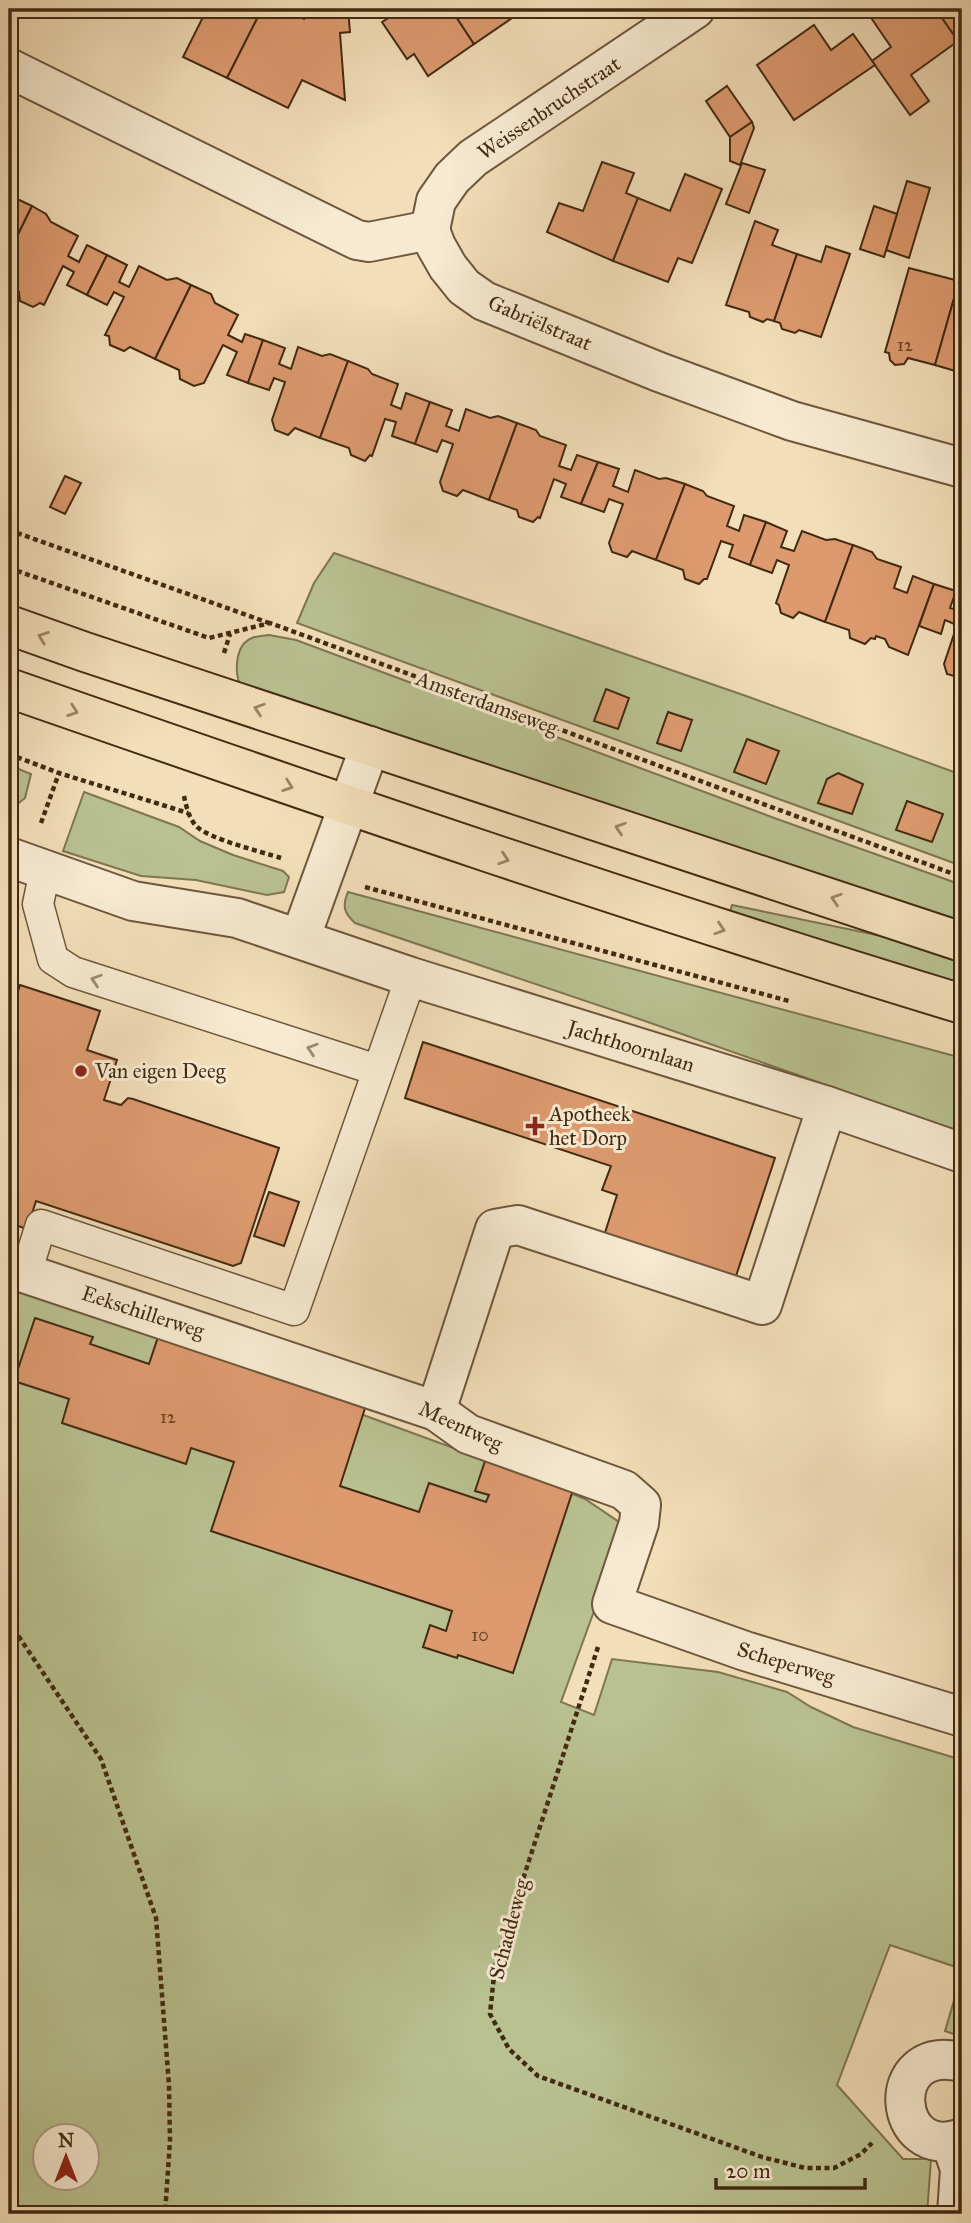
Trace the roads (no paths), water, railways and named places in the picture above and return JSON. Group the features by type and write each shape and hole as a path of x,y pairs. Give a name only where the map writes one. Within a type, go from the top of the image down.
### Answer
{"main road":[{"path":"9,625 962,942"},
{"path":"9,688 348,807 778,948 962,1004"}],"street":[{"name":"Weissenbruchstraat","path":"430,230 436,201 452,178 473,158 695,9"},
{"path":"9,68 357,240 369,242 430,230"},
{"name":"Gabriëlstraat","path":"430,230 448,267 464,288 484,301 659,372 792,421 962,468"},
{"path":"300,939 370,746"},
{"name":"Jachthoornlaan","path":"9,857 133,901 237,918 411,977 827,1106 962,1153"},
{"path":"436,1411 495,1229 518,1225 762,1305 827,1106"},
{"name":"Eekschillerweg","path":"17,1271 276,1357"},
{"name":"Meentweg","path":"276,1357 436,1411 468,1434 624,1490 641,1505 639,1523 612,1604"},
{"name":"Scheperweg","path":"612,1604 745,1651 962,1717"},
{"path":"957,2214 960,2169 957,2140 937,2141 924,2136 914,2127 907,2115 904,2101 906,2087 912,2075 923,2066 935,2060 950,2059 962,2062"}],"lane":[{"path":"46,871 38,904 53,959 73,972 377,1070"},
{"path":"17,1271 41,1224 294,1310 411,977"}],"place":[{"name":"Van eigen Deeg","path":"81,1071"},
{"name":"Apotheek het Dorp","path":"535,1126"}]}
